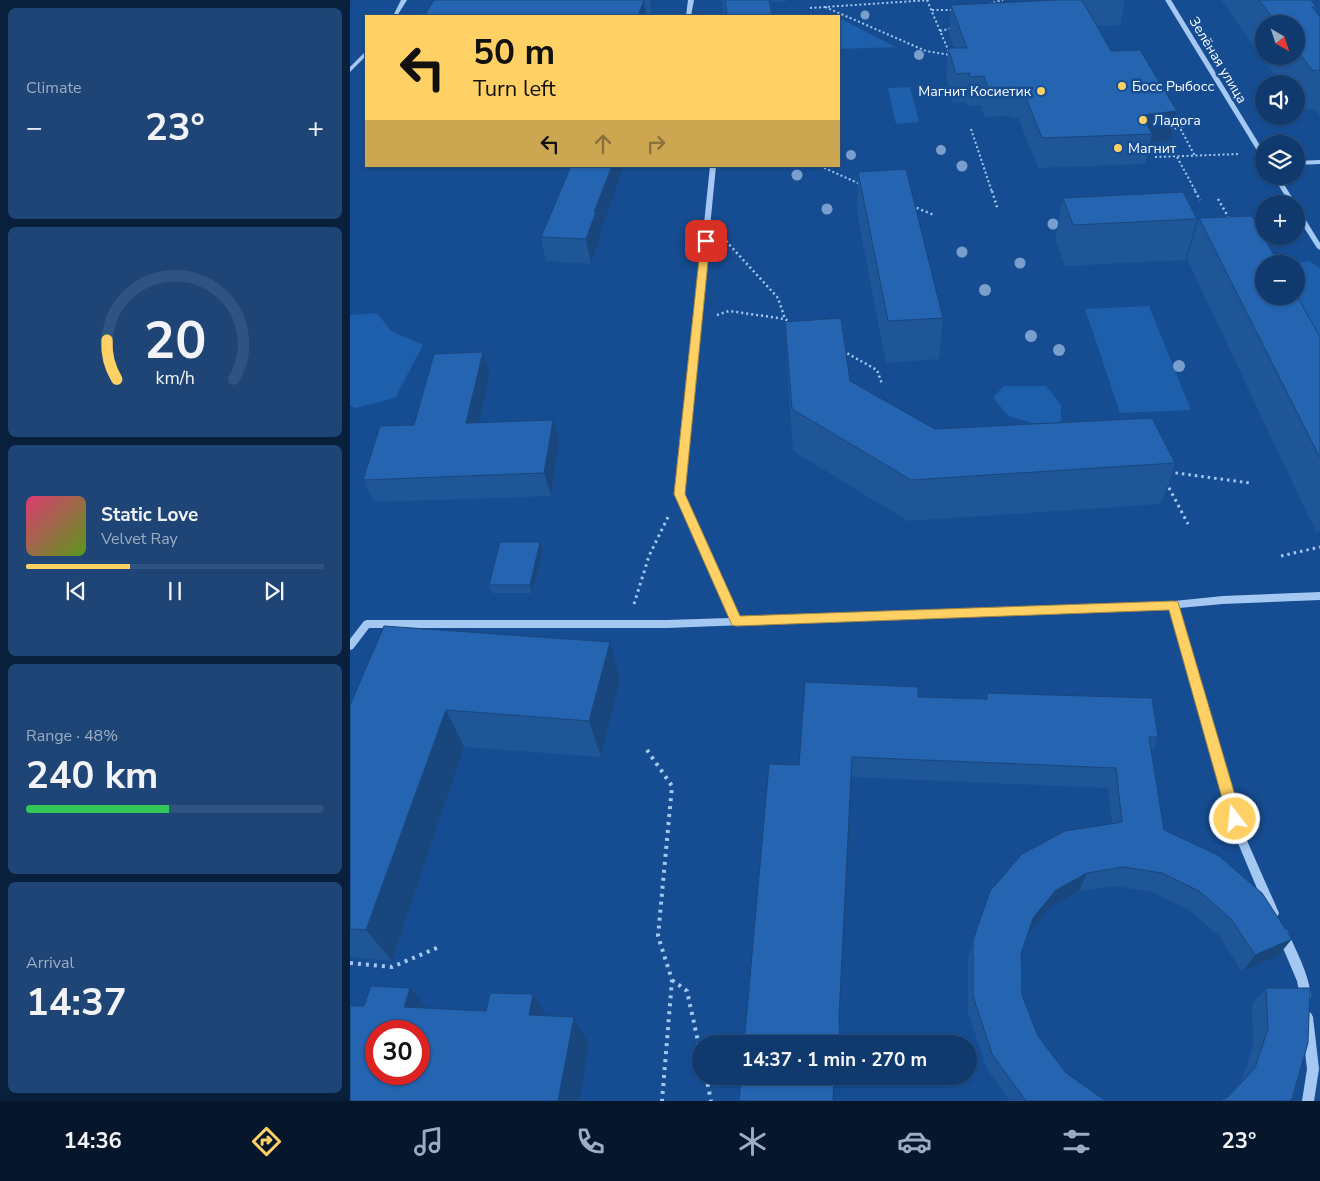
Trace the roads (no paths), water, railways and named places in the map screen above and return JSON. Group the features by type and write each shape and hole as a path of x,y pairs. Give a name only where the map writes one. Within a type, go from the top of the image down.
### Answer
{"street":[{"path":"396,15 404,0"},
{"path":"689,15 691,0"},
{"name":"Зелёная улица","path":"1168,0 1255,142"},
{"path":"350,70 365,53"},
{"path":"1305,163 1320,162"},
{"path":"713,167 680,494 736,621"},
{"path":"1305,224 1320,248"},
{"path":"350,646 367,624 628,624 736,621 1174,605 1223,600 1320,596"},
{"path":"1174,605 1240,836 1303,981 1313,1069 1308,1101"}],"place":[{"name":"Босс Рыбосс","path":"1122,86"},
{"name":"Магнит Косиетик","path":"1041,91"},
{"name":"Ладога","path":"1143,120"},
{"name":"Магнит","path":"1118,148"}]}
